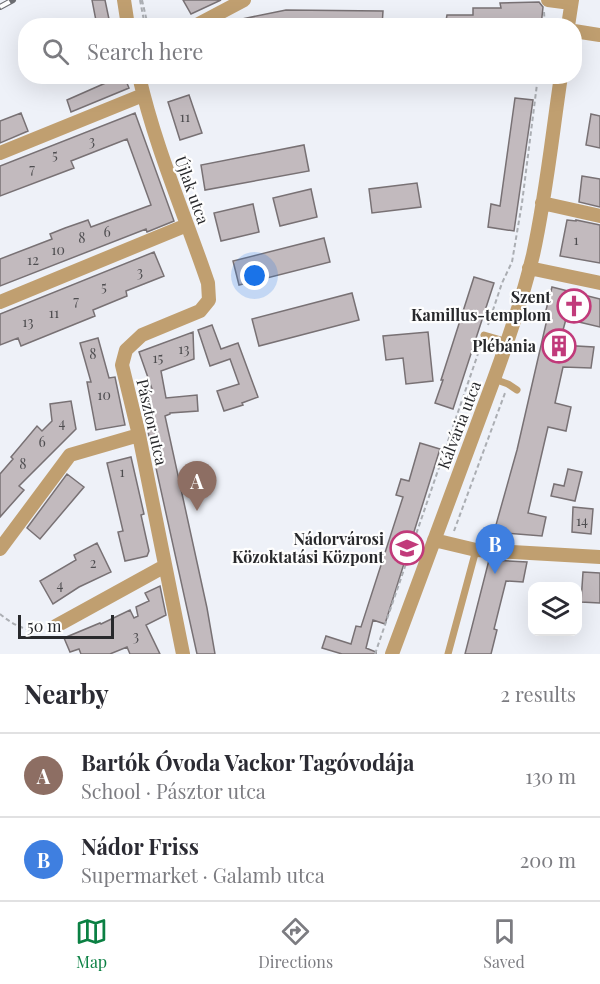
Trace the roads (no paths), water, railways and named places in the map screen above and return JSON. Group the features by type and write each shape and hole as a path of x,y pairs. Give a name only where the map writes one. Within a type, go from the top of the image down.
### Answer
{"street":[{"path":"124,0 127,18"},
{"path":"210,18 244,0"},
{"path":"549,0 572,2 569,18"},
{"path":"582,32 600,35"},
{"name":"Újlak utca","path":"141,84 165,163 208,283 209,300 200,311"},
{"name":"Kálvária utca","path":"392,654 508,342 530,268 560,84"},
{"path":"0,153 143,95"},
{"path":"542,203 600,216"},
{"path":"0,302 187,225"},
{"path":"530,268 600,283"},
{"name":"Pásztor utca","path":"183,654 139,435 122,365 126,350 142,335 200,311"},
{"path":"0,549 70,455 139,435"},
{"path":"434,540 476,550 600,557"},
{"path":"56,626 165,566"}],"lane":[{"path":"484,335 508,342"},
{"path":"494,379 517,390"},
{"path":"448,654 476,550"}],"railway":[{"path":"0,7 13,0"}],"place":[{"name":"Szent Kamillus-templom","path":"574,306"},
{"name":"Plébánia","path":"559,346"},
{"name":"Bartók Óvoda Vackor Tagóvodája","path":"197,511"},
{"name":"Nádorvárosi Közoktatási Központ","path":"407,548"},
{"name":"Nádor Friss","path":"495,574"}]}
